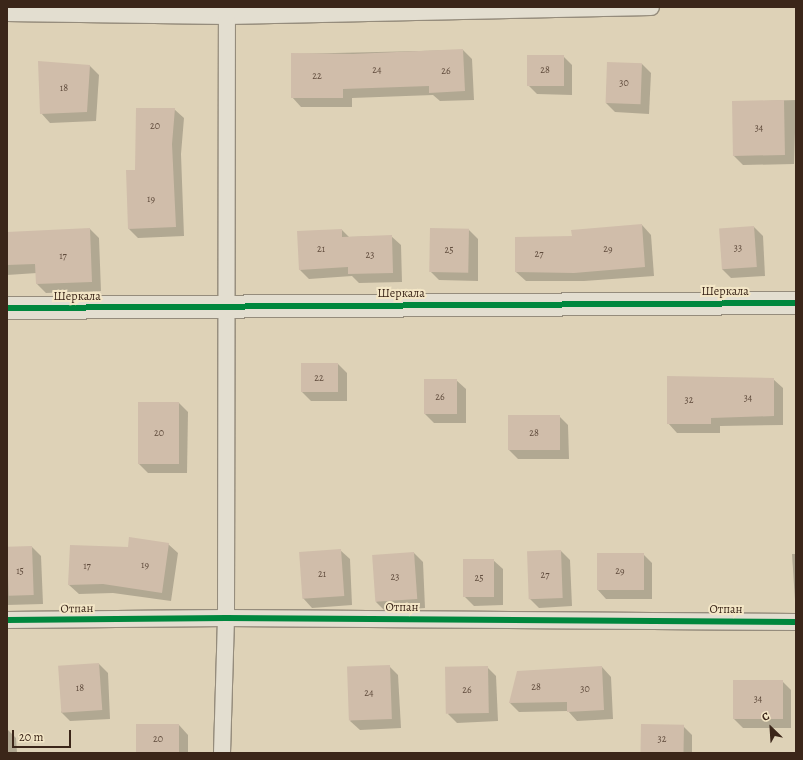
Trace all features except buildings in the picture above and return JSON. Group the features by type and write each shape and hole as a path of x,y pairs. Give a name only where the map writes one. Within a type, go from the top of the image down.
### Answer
{"street":[{"path":"7,13 651,7"},
{"path":"222,753 226,618 227,11"},
{"name":"Шеркала","path":"7,308 796,303"},
{"name":"Отпан","path":"7,620 226,618 796,622"}],"cycle path":[{"path":"7,308 796,303"},
{"path":"7,620 226,618 796,622"}]}
